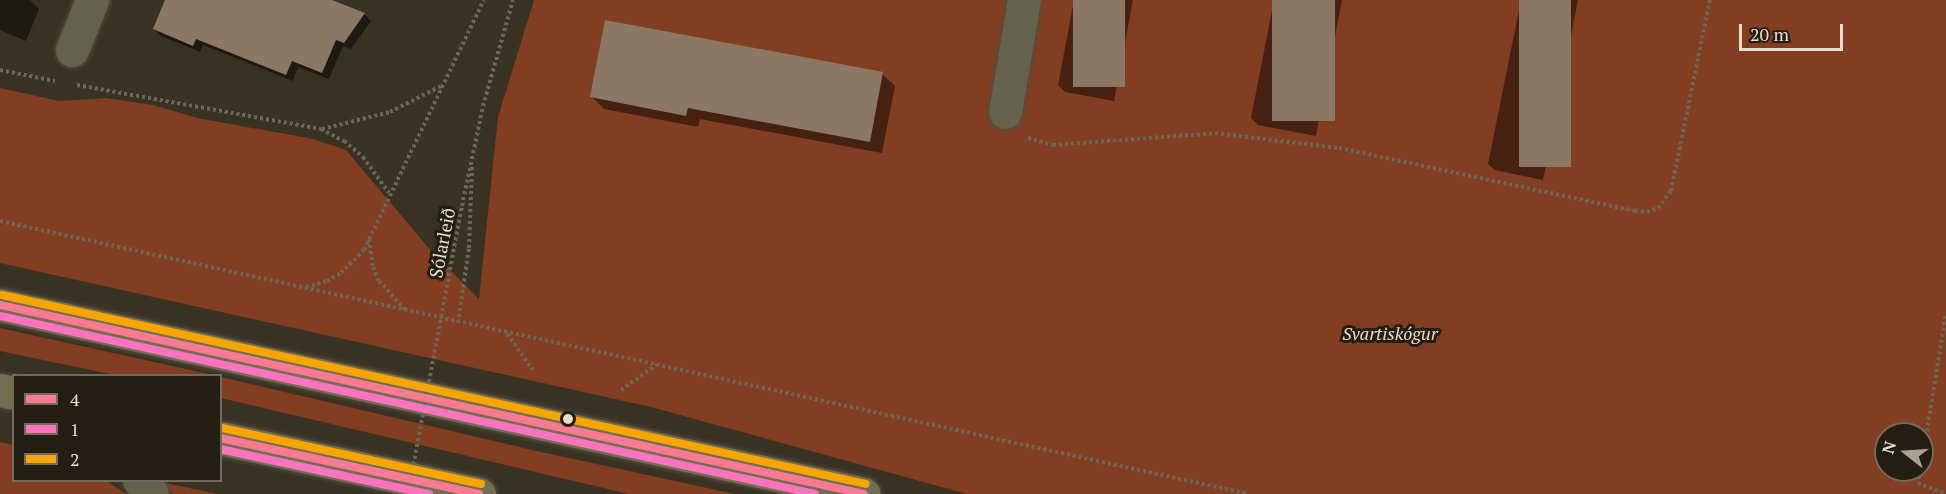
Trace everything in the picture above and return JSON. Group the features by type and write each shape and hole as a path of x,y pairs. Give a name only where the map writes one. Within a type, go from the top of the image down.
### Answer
{"main road":[{"path":"0,305 864,494"},
{"path":"222,438 479,494"}],"street":[{"path":"72,50 92,0"},
{"path":"1005,112 1024,0"},
{"path":"140,482 152,494"}],"path":[{"path":"304,287 327,281 341,273 363,250 388,193 484,0"},
{"name":"Sólarleið","path":"408,494 473,150 491,74 513,0"},
{"path":"1005,112 1020,132 1041,144 1215,133 1339,148 1635,212 1647,212 1658,208 1671,190 1710,0"},
{"path":"0,70 60,82"},
{"path":"72,84 321,129 344,141 363,157 378,174 388,193"},
{"path":"321,129 390,112 442,85"},
{"path":"458,322 469,248 473,150"},
{"path":"0,221 1249,494"},
{"path":"369,238 373,267 379,281 404,309"},
{"path":"1928,422 1946,313"},
{"path":"506,333 533,370"},
{"path":"621,390 656,365"},
{"path":"1918,482 1945,494"}],"green space":[{"name":"Svartiskógur","path":"534,0 1946,0 1946,494 967,494 651,407 0,263 0,88 59,101 106,98 153,105 197,118 313,139 346,150 432,252 479,299 498,117"},
{"path":"0,328 208,374 110,374 0,351"},
{"path":"222,377 532,450 735,494 629,494 222,398"},
{"path":"0,442 12,445 12,482 108,482 126,494 0,494"},
{"path":"160,482 218,494 173,494"}],"building":[{"path":"165,0 332,0 365,13 344,43 336,40 322,73 292,61 286,75 196,39 193,46 153,29"},
{"path":"1073,0 1125,0 1125,87 1073,87"},
{"path":"1272,0 1335,0 1335,121 1272,121"},
{"path":"1519,0 1571,0 1571,167 1519,167"},
{"path":"605,20 883,72 870,142 688,108 686,116 590,97"}],"transit line":[{"name":"2","path":"2,295 866,484"},
{"name":"4","path":"0,305 864,494"},
{"name":"1","path":"0,316 815,494"},
{"name":"2","path":"222,428 481,484"},
{"name":"4","path":"222,438 479,494"},
{"name":"1","path":"222,449 429,494"}]}
